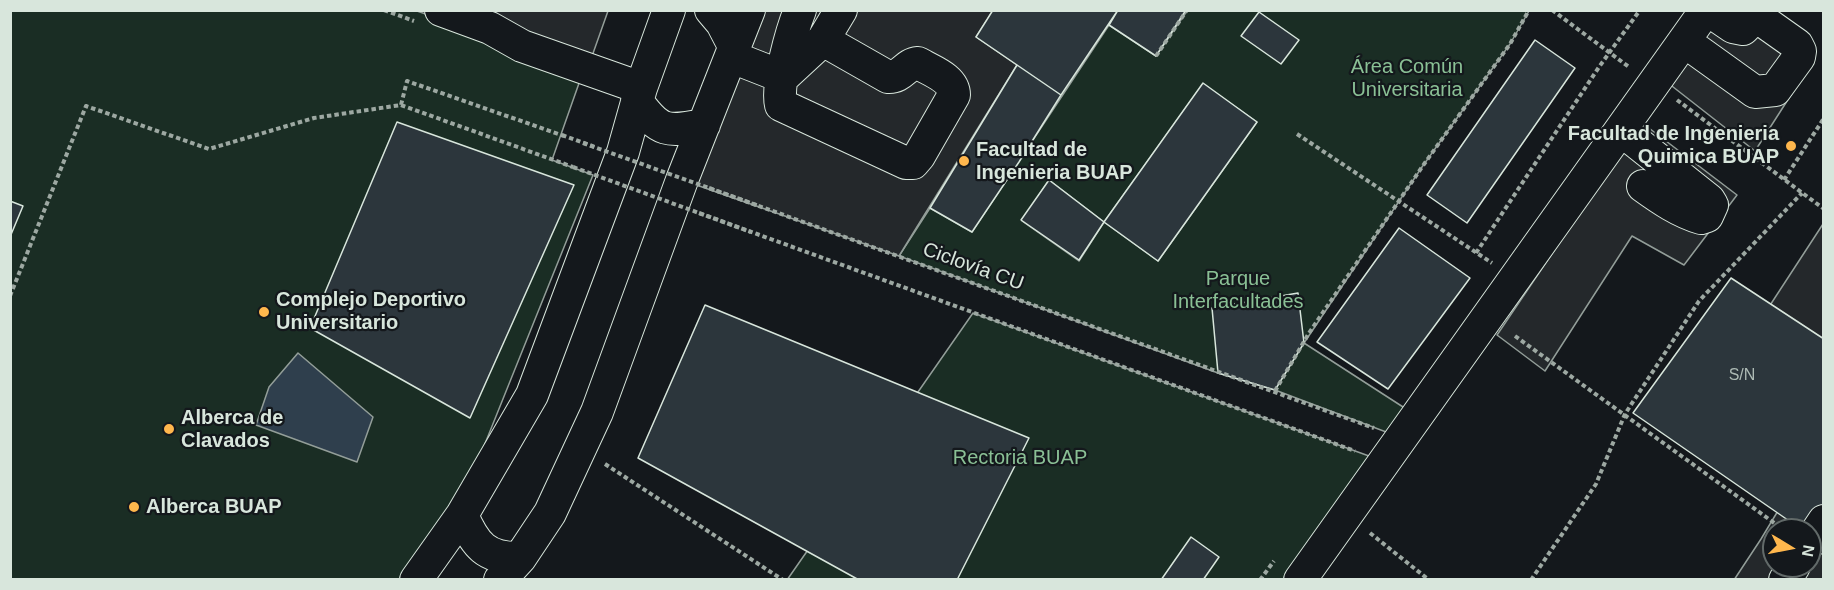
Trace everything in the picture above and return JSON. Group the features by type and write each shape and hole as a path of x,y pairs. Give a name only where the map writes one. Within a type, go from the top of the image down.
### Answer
{"street":[{"path":"441,10 498,19 522,46 639,94 650,118 660,126 676,130 704,125"},
{"path":"416,579 462,516 532,395 609,171 669,10"},
{"path":"711,10 722,23 733,53 783,77"},
{"path":"510,569 549,513 597,412 678,191 749,10"},
{"path":"800,10 783,77 779,97 781,105 906,163 913,163 954,95 954,88 950,82 918,63 912,63 899,76 888,77 824,40"},
{"path":"783,77 824,40 841,10"},
{"path":"1300,579 1349,511 1379,444 1515,279 1684,41 1707,10 1733,27 1743,29 1758,13 1797,45 1800,51 1799,57 1774,90 1755,92 1684,41"},
{"path":"1621,130 1709,200 1712,205 1710,211 1701,218 1693,216 1643,186"},
{"path":"462,516 470,535 479,546 493,555 506,558 510,569"}],"path":[{"path":"1156,56 1186,10"},
{"path":"1275,391 1309,333 1422,167 1510,44 1529,10"},
{"path":"1476,253 1599,67 1640,10"},
{"path":"401,105 408,81 1275,391 1379,444"},
{"path":"10,296 86,106 209,149 314,118 401,105 573,167 609,171 751,232 1379,444"},
{"path":"1784,180 1824,118"},
{"path":"1298,134 1515,279"},
{"name":"Ciclovía CU","path":"562,135 609,171 678,191 1275,391"},
{"path":"1768,168 1824,209"},
{"name":"Ciclovía CU","path":"609,171 678,191 1379,444"},
{"path":"1530,579 1596,483 1625,414 1699,301 1802,193"},
{"path":"1515,336 1768,518"},
{"path":"580,448 783,579"},
{"path":"1349,511 1359,525 1429,579"}],"green space":[{"name":"Complejo Deportivo Universitario","path":"10,11 417,11 584,69 552,160 593,175 474,471 400,579 11,579"},
{"path":"1187,11 1529,11 1510,44 1422,167 1304,343 1417,416 1402,438 1275,390 1218,373 899,256 930,208 972,232 1109,25 1156,56","holes":["1203,84 1257,122 1158,261 1104,222","1049,180 1104,222 1079,261 1022,221"]},
{"name":"Rectoria BUAP","path":"973,313 1369,456 1300,579 787,580"}],"shaded area":[{"path":"484,11 608,11 591,59 482,24"},
{"path":"748,11 993,11 976,37 1017,65 899,256 685,181"},
{"path":"1715,11 1777,11 1767,25 1814,59 1755,151 1668,83"},
{"path":"1641,122 1737,195 1684,265 1632,236 1545,371 1497,335"},
{"path":"1824,224 1823,365 1763,316"},
{"path":"1823,436 1823,579 1734,580 1762,537 1762,578 1822,578 1822,518 1774,518"}],"water":[{"path":"298,353 373,417 357,462 256,425 269,387"}],"building":[{"path":"993,10 1118,10 1061,95 976,37"},
{"path":"1118,10 1186,10 1156,56 1109,25"},
{"path":"1259,12 1299,40 1281,64 1241,36"},
{"path":"1535,40 1575,68 1467,223 1427,195"},
{"path":"1017,65 1061,95 972,232 930,208"},
{"path":"1203,83 1257,122 1158,261 1104,222"},
{"path":"397,122 574,185 470,418 310,328"},
{"path":"1049,180 1104,222 1079,260 1021,220"},
{"path":"10,201 23,206 10,237"},
{"path":"1399,228 1470,278 1388,389 1317,342"},
{"path":"1731,278 1824,339 1824,545 1822,544 1822,518 1785,518 1633,413"},
{"path":"1298,293 1304,343 1275,390 1218,373 1212,308"},
{"path":"705,305 1029,438 957,580 859,580 638,458"},
{"path":"1191,537 1219,557 1203,580 1161,580"}],"place":[{"name":"Facultad de Ingenieria Quimica BUAP","path":"1791,146"},
{"name":"Facultad de Ingenieria BUAP","path":"964,161"},
{"name":"Complejo Deportivo Universitario","path":"264,312"},
{"name":"Alberca de Clavados","path":"169,429"},
{"name":"Alberca BUAP","path":"134,507"}],"park label":[{"name":"Área Común Universitaria","path":"1407,78"},
{"name":"Parque Interfacultades","path":"1238,290"}]}
